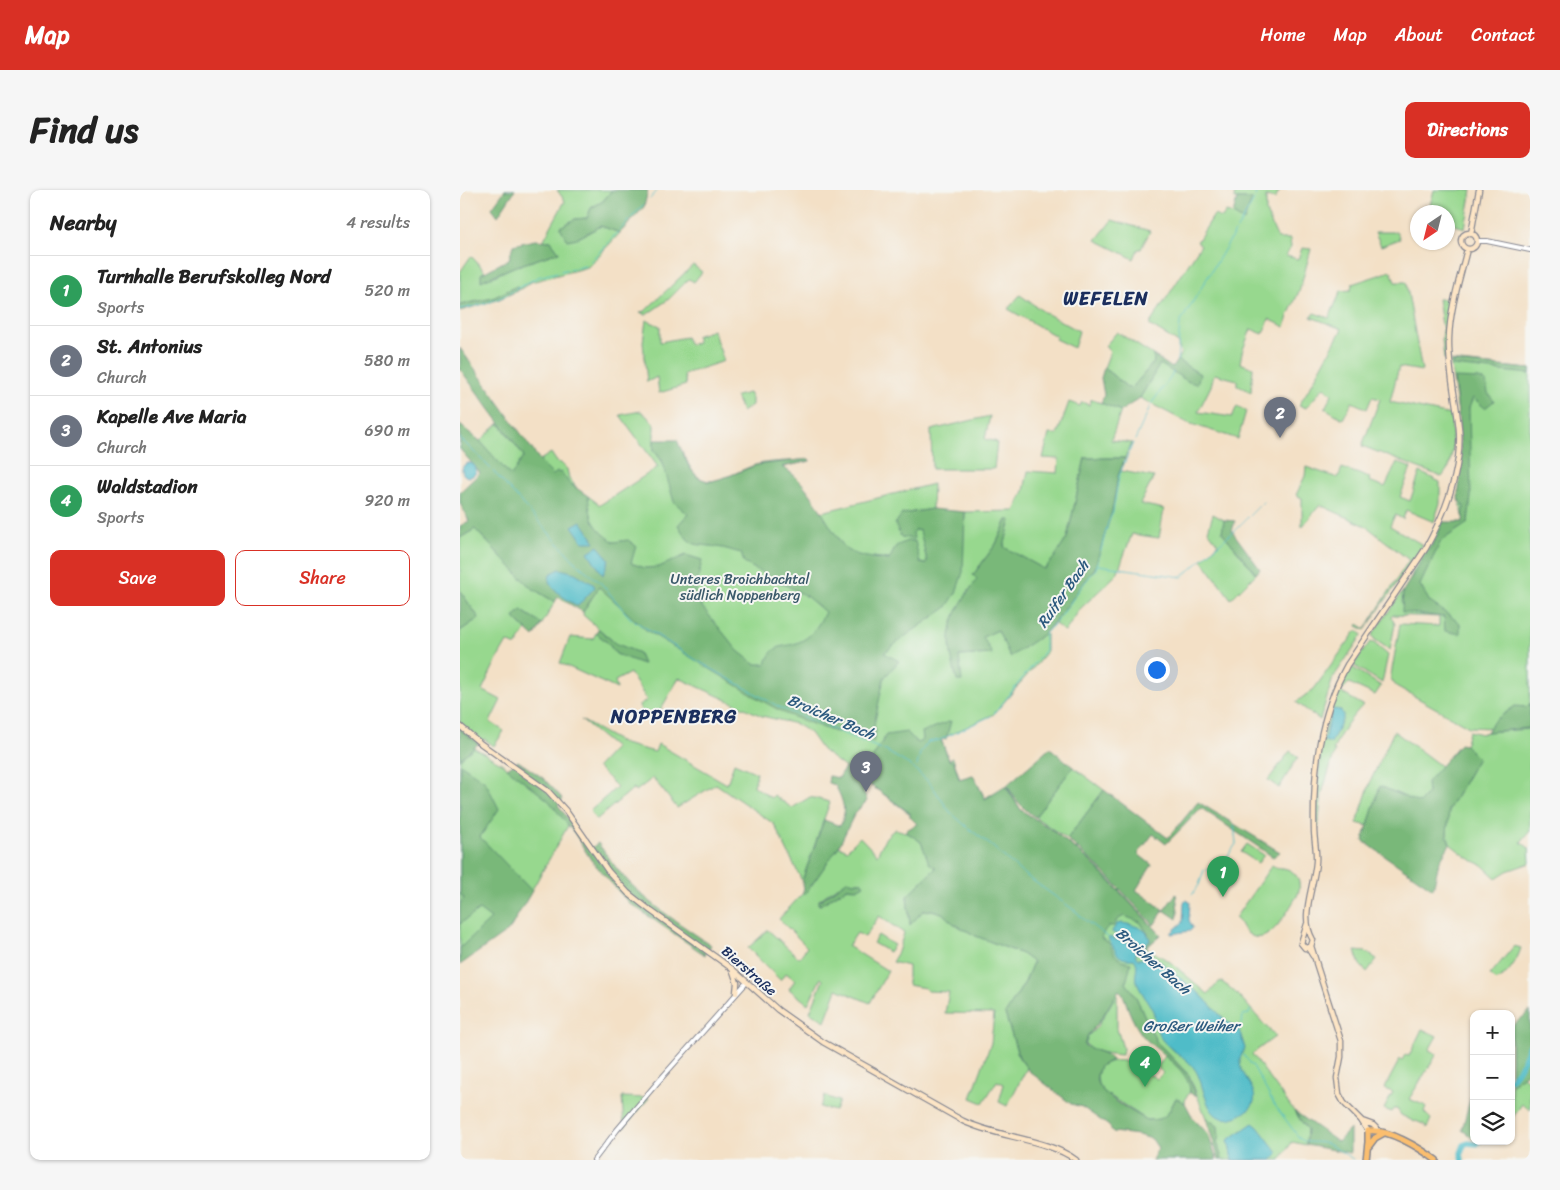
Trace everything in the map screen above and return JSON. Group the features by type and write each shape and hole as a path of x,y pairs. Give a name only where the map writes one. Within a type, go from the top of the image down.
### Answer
{"main road":[{"path":"1471,234 1479,190"},
{"path":"1466,234 1471,234 1475,236 1477,241 1474,248 1467,249 1462,244 1462,239 1466,234"},
{"path":"1307,936 1308,903 1316,864 1314,822 1317,755 1327,708 1347,665 1426,548 1444,508 1452,483 1458,456 1459,431 1449,361 1449,335 1452,312 1467,249"},
{"name":"Bierstraße","path":"460,726 538,782 558,801 608,871 628,893 732,970 778,1010 823,1042 956,1116 984,1129 1054,1149 1076,1160"},
{"path":"1307,936 1313,940 1310,947 1341,1041 1341,1056 1337,1078 1338,1089 1344,1103 1361,1120 1368,1131 1366,1160"},
{"path":"1307,936 1301,940 1302,945 1310,947"},
{"path":"732,970 737,983 736,993"},
{"path":"1361,1120 1373,1125 1381,1132 1418,1148 1436,1160"},
{"path":"1368,1131 1381,1132"},
{"path":"1368,1148 1381,1132"}],"street":[{"path":"1477,241 1487,241 1530,250"},
{"path":"594,1160 617,1130 747,982"}],"green space":[{"path":"505,190 515,190 498,216 492,208"},
{"path":"557,190 612,190 603,201 591,208 587,218 575,219 578,238 601,226 620,233 588,267 531,282 519,290 517,286 493,298 460,305 460,272 471,256 485,271 481,274 492,277 511,268 559,252 551,241 543,241 565,201"},
{"path":"612,190 648,190 644,207 620,233 601,226 578,238 567,240 560,227 575,219 587,218 591,208 603,201"},
{"path":"1235,190 1280,190 1275,199 1266,197 1266,212 1278,239 1290,239 1291,247 1286,256 1298,259 1302,248 1311,249 1300,289 1285,327 1269,319 1263,334 1251,329 1240,363 1253,368 1251,392 1237,385 1237,380 1214,374 1211,386 1198,412 1232,417 1237,406 1246,411 1238,439 1188,423 1140,398 1160,363 1189,382 1200,374 1177,360 1181,353 1177,342 1149,325 1201,245 1197,242 1214,215 1222,218 1226,212 1243,220 1251,199 1234,199"},
{"path":"1434,190 1472,190 1465,228 1455,225 1455,205 1430,205"},
{"path":"1237,199 1252,199 1244,221 1233,214"},
{"path":"1112,220 1150,231 1134,259 1096,240"},
{"path":"1375,232 1397,232 1400,239 1381,246"},
{"path":"535,240 551,241 559,252 511,268 481,281 481,274 509,259 513,245"},
{"path":"693,265 702,272 694,282 689,279 669,299 646,315 640,312 645,311"},
{"path":"1391,271 1395,282 1406,282 1422,371 1399,367 1390,402 1451,415 1453,448 1449,467 1442,477 1362,446 1380,399 1372,397 1367,409 1352,402 1343,419 1325,408 1332,394 1324,387 1306,408 1299,405 1342,329 1311,317 1314,313 1329,318 1341,291 1351,290 1352,284"},
{"path":"517,286 519,290 500,299 460,311 460,305 493,298"},
{"path":"1020,295 1044,312 1079,331 1074,348 1055,339 1056,336 1008,309"},
{"path":"1438,299 1451,299 1446,335 1446,359 1444,359 1443,331"},
{"path":"646,320 660,326 660,342 686,337 690,345 698,342 696,336 713,330 724,361 684,374 686,385 659,393 657,377 647,382 643,342"},
{"path":"1117,332 1153,355 1154,362 1131,389 1104,368 1110,352 1105,346"},
{"path":"460,348 544,466 553,475 557,472 562,473 569,483 588,496 590,511 597,527 614,542 628,540 636,546 631,563 645,568 659,567 686,555 702,560 695,594 703,608 738,651 755,664 766,664 769,656 776,648 797,643 807,638 816,628 825,612 806,596 744,563 741,553 720,547 698,545 687,538 678,525 688,514 674,502 662,460 654,450 654,440 677,440 689,467 697,477 709,482 756,465 809,459 810,461 782,467 799,480 845,547 853,553 863,556 889,560 896,546 907,541 915,541 920,563 925,564 927,561 920,531 916,530 913,532 914,539 901,537 895,524 902,514 932,509 965,512 963,572 956,593 946,608 884,653 899,661 884,678 874,725 876,731 873,743 848,731 835,732 786,714 761,700 646,630 599,587 583,612 558,597 555,602 530,587 475,529 460,538 460,526 469,521 460,503 460,492 480,473 460,449 460,425 480,441 511,476 524,456 460,369"},
{"path":"1153,355 1172,368 1177,360 1200,374 1197,384 1189,382 1160,364 1140,398 1121,411 1101,403 1104,395 1101,378 1104,368 1131,389 1154,362"},
{"path":"1450,361 1530,369 1530,722 1491,728 1469,727 1396,686 1391,679 1391,675 1400,624 1439,626 1439,617 1393,615 1391,617 1395,624 1390,650 1374,639 1372,635 1403,591 1402,603 1413,571 1441,522 1457,524 1464,521 1459,498 1463,444"},
{"path":"1453,362 1530,369 1530,374 1452,366"},
{"path":"1454,378 1479,379 1486,382 1488,393 1494,401 1485,408 1473,398 1469,408 1471,497 1468,523 1441,541 1420,585 1430,602 1460,623 1460,634 1445,631 1444,617 1402,612 1403,591 1434,543 1443,522 1463,522 1464,506 1458,499 1460,453"},
{"path":"749,393 752,405 742,412 736,396"},
{"name":"Unteres Broichbachtal südlich Noppenberg","path":"1091,399 1121,411 1111,440 1132,443 1125,458 1085,458 1067,538 1054,559 1044,569 1003,547 1011,521 1007,520 996,544 973,575 978,579 967,593 959,656 991,654 982,637 998,630 1013,654 1044,633 1046,634 1046,653 994,714 941,739 949,760 953,758 960,779 973,775 985,798 1006,785 1021,810 1052,830 1104,874 1161,935 1146,948 1169,961 1208,994 1220,981 1228,986 1276,1036 1252,1054 1307,1129 1306,1145 1292,1142 1280,1160 1222,1160 1215,1124 1206,1118 1189,1075 1156,1041 1136,997 1126,983 906,811 822,750 810,733 796,724 762,716 679,678 655,719 642,713 639,705 647,700 630,673 615,681 617,689 560,663 570,637 593,639 596,633 608,643 616,654 643,663 615,643 583,615 584,609 599,587 548,547 460,449 460,429 489,452 480,441 499,423 524,456 512,474 543,465 540,460 551,453 557,462 567,469 569,478 577,488 569,483 600,505 658,467 620,415 641,411 654,423 654,450 663,463 685,456 691,469 698,477 706,480 724,478 762,463 809,459 810,461 783,467 792,475 822,512 933,484 932,509 902,514 913,532 920,530 927,561 926,564 873,557 962,571 965,512 1015,511 1024,491 1028,471 1058,473 1059,459 1043,458 1049,434 1057,435 1069,402 1080,406 1082,402 1089,405"},
{"path":"990,416 985,439 997,442 994,469 932,469 931,430"},
{"path":"1085,458 1125,458 1118,476 1112,511 1095,568 1044,634 1010,657 998,630 983,637 992,654 959,656 962,681 957,681 952,662 950,633 958,609 977,579 973,575 996,544 1007,520 1011,520 1004,547 1044,569 1067,538"},
{"path":"1397,462 1411,468 1400,497 1410,501 1420,472 1440,482 1440,503 1434,522 1406,510 1403,519 1395,515 1390,526 1423,545 1365,630 1357,626 1358,624 1366,628 1409,560 1366,526 1320,505 1302,527 1302,498 1296,495 1305,476 1306,467 1338,478 1342,468 1370,478 1369,481 1385,487"},
{"path":"1121,471 1154,477 1140,504 1164,509 1159,538 1132,534 1117,574 1080,609 1065,632 1055,624 1057,618 1095,568 1112,511 1118,476"},
{"path":"1213,514 1224,520 1222,532 1256,574 1231,599 1202,560 1218,544 1208,531"},
{"path":"1224,520 1235,521 1232,531 1260,569 1256,574 1222,532"},
{"path":"475,529 530,587 555,602 542,624 521,610 514,618 526,630 516,646 507,642 482,690 501,700 490,722 504,731 494,746 484,739 478,744 460,729 460,631 479,618 460,591 460,538"},
{"path":"460,591 479,618 460,631"},
{"path":"521,610 542,624 534,637 514,618"},
{"path":"599,629 615,643 639,653 643,664 616,654 608,643 596,633"},
{"path":"1356,631 1359,631 1362,635 1333,678 1320,720 1296,702 1314,689"},
{"path":"1370,642 1374,643 1388,655 1382,683 1353,665"},
{"path":"1352,667 1381,686 1375,695 1349,683 1340,692 1363,705 1346,726 1333,751 1335,751 1322,793 1318,828 1316,828 1319,766 1325,726 1339,687 1349,668"},
{"path":"1530,703 1530,728 1487,732 1494,721 1515,706 1527,707"},
{"path":"581,720 624,744 655,752 658,744 727,784 734,763 757,773 754,786 771,798 774,795 792,808 810,797 830,802 802,881 774,824 716,784 677,808 653,778 636,791 634,788 596,820 590,811 617,787 597,767 615,748"},
{"path":"951,721 946,739 941,740 949,760 954,762 959,779 973,775 985,799 1006,787 1021,810 1052,830 1090,861 1161,935 1145,948 1148,934 1140,922 1124,916 1117,920 1114,926 1109,926 1101,938 1109,943 1115,955 1122,961 1131,963 1126,983 1136,997 1156,1041 1189,1076 1196,1096 1190,1093 1189,1084 1185,1076 1172,1061 1142,1035 1119,990 1099,1022 1088,1035 1084,1045 1106,1055 1112,1060 1100,1066 1097,1082 1100,1087 1119,1103 1147,1120 1159,1119 1166,1115 1176,1098 1185,1103 1193,1118 1208,1134 1217,1160 1152,1160 1158,1148 1152,1139 1113,1132 1109,1126 1082,1107 1071,1104 1029,1071 1019,1057 1005,1014 1025,982 1033,962 1022,954 976,936 953,923 942,913 932,910 923,911 910,925 907,896 936,868 929,863 921,842 905,831 917,824 910,817 910,813 864,780 862,786 867,801 855,813 839,846 806,893 802,894 804,888 802,881 824,820 840,826 844,816 842,800 835,785 828,783 829,776 839,778 845,767 860,779 886,735 907,732 917,743 923,740 922,732"},
{"path":"460,729 478,744 460,759"},
{"path":"1530,729 1530,831 1521,842 1529,848 1530,863 1507,871 1496,878 1482,865 1468,858 1450,844 1447,835 1449,809 1478,758 1465,745 1469,731 1481,734"},
{"path":"1394,731 1442,767 1427,782 1428,793 1419,804 1380,786 1368,826 1357,823 1371,780"},
{"path":"460,735 471,746 501,763 526,781 532,788 543,793 558,808 569,824 511,927 460,962"},
{"path":"1460,744 1465,745 1478,758 1449,809 1447,835 1450,844 1439,862 1433,889 1363,841 1380,786 1419,803 1428,793 1427,782"},
{"path":"1050,748 1073,767 1035,817 1019,803 1007,785"},
{"path":"1290,751 1298,757 1279,788 1268,780"},
{"path":"518,761 543,778 563,799 558,805 590,849 598,843 620,873 638,891 668,916 711,945 705,955 628,902 591,860 575,834 549,801 507,768"},
{"path":"460,764 485,781 499,809 480,837 532,891 509,930 460,965 460,948 491,919 479,910 460,924 460,904 464,898 460,893"},
{"path":"1073,767 1104,790 1067,839 1035,817"},
{"path":"1104,790 1168,838 1198,802 1280,852 1273,857 1201,808 1166,844 1153,834 1138,854 1152,865 1136,890 1164,910 1154,925 1104,872 1067,839"},
{"path":"895,829 914,836 920,841 929,860 936,868 907,896 910,924 923,911 932,910 942,913 953,923 976,936 1022,954 1033,962 1025,982 1005,1014 1019,1058 1027,1068 1007,1106 999,1102 1004,1084 997,1081 983,1103 971,1098 991,1043 994,1014 945,1013 949,992 927,991 925,988 908,985 908,966 892,962 898,952 904,933 879,916 865,937 857,933 848,946 888,971 870,1003 837,989 825,1021 810,1012 823,980 821,978 808,1004 789,989 795,980 786,973 780,980 748,948 768,930 799,958 807,947 779,919 802,894 806,893 839,846 847,850 860,837 877,855 886,837","holes":["854,882 862,882 853,889 847,888 820,905 818,904 819,900 837,887"]},
{"path":"1247,844 1264,855 1258,863 1241,852"},
{"path":"1272,865 1291,871 1297,877 1299,888 1297,896 1276,927 1262,937 1255,937 1247,933 1235,918"},
{"path":"848,880 862,882 864,885 857,889 847,888 820,905 818,904 819,901"},
{"path":"1176,894 1177,919 1164,910"},
{"path":"878,935 894,945 889,952 873,943"},
{"path":"1514,946 1521,948 1517,958 1512,967 1496,981 1490,975"},
{"path":"1355,951 1366,952 1377,959 1367,972 1360,965"},
{"path":"1117,993 1117,1029 1123,1048 1122,1055 1098,1051 1085,1044 1088,1036 1098,1026"},
{"path":"1530,1011 1530,1071 1515,1082 1515,1055 1515,1024"},
{"path":"1422,1029 1437,1036 1429,1050 1437,1054 1409,1099 1426,1106 1424,1112 1431,1119 1427,1128 1425,1125 1401,1115 1397,1109 1394,1109 1392,1112 1384,1109 1393,1092 1384,1089 1400,1059 1402,1060 1405,1055 1409,1056"},
{"path":"1165,1056 1184,1075 1190,1086 1190,1092 1186,1097 1185,1103 1176,1098 1163,1119 1147,1120 1104,1092 1098,1084 1097,1076 1100,1066 1116,1061 1130,1063 1157,1079 1163,1073 1157,1067"},
{"path":"1523,1076 1530,1082 1530,1110 1522,1104 1515,1114 1515,1100 1515,1082"},
{"path":"825,1096 839,1101 835,1111 820,1107"},
{"path":"622,1097 649,1098 624,1128"},
{"path":"1470,1099 1470,1136 1462,1130"},
{"path":"1294,1111 1338,1142 1350,1129 1350,1153 1306,1145 1307,1129"},
{"path":"1206,1118 1218,1126 1219,1138 1217,1141 1222,1160 1219,1160"}],"water":[{"path":"466,463 472,463 476,470 472,477 466,477 462,473 462,467"},
{"path":"581,521 595,542 583,542 572,526"},
{"path":"598,546 609,559 603,575 588,552"},
{"path":"560,569 575,573 595,587 578,606 562,596 549,582 550,574"},
{"path":"1332,710 1340,710 1343,718 1331,743 1324,741"},
{"path":"1186,900 1190,902 1189,920 1193,928 1190,931 1171,934 1183,922 1184,902"},
{"path":"1122,923 1144,930 1150,941 1143,946 1127,937 1113,933 1112,931 1117,924"},
{"name":"Großer Weiher","path":"1110,937 1127,942 1133,946 1138,959 1152,958 1146,955 1157,959 1200,994 1223,1018 1239,1030 1245,1048 1240,1057 1241,1067 1254,1093 1252,1106 1243,1114 1225,1119 1217,1116 1212,1110 1194,1068 1168,1046 1160,1036 1153,1011 1136,981 1136,962 1134,959 1123,958 1117,954 1108,939"},
{"path":"1253,1123 1278,1153 1271,1160 1232,1160 1228,1140"}],"waterway":[{"path":"650,199 658,190"},
{"name":"Ruifer Bach","path":"1255,196 1257,190"},
{"name":"Ruifer Bach","path":"1237,229 1254,200"},
{"path":"591,261 643,205"},
{"name":"Ruifer Bach","path":"1177,361 1180,323 1235,232"},
{"path":"560,271 585,266"},
{"path":"516,289 538,277 558,272"},
{"path":"460,309 489,302 515,290"},
{"name":"Ruifer Bach","path":"1151,404 1173,372"},
{"name":"Ruifer Bach","path":"1135,440 1150,407"},
{"name":"Broicher Bach","path":"460,438 492,470 577,564 601,583 630,618 696,660 781,708 886,751 911,766 930,783 950,812 967,827 1021,872 1109,938"},
{"name":"Ruifer Bach","path":"994,714 1045,650 1045,634 1062,615 1096,569 1108,523 1113,512 1119,476 1133,443"},
{"path":"1098,565 1182,577 1263,502"},
{"name":"Ruifer Bach","path":"917,766 920,753 928,742 940,740 991,716"},
{"path":"1207,870 1220,867 1236,844 1234,825"},
{"path":"1192,895 1199,885 1204,870"},
{"path":"1242,1024 1243,1015 1249,1014 1250,1010"},
{"path":"1515,1074 1521,1066 1530,1045"},
{"name":"Broicher Bach","path":"1243,1055 1253,1066 1274,1104 1300,1139 1328,1144 1353,1159"},
{"path":"1524,1061 1530,1058"},
{"path":"1462,1160 1461,1153 1464,1145 1470,1143"}],"place":[{"name":"St. Antonius","path":"1280,438"},
{"name":"Kapelle Ave Maria","path":"866,792"},
{"name":"Turnhalle Berufskolleg Nord","path":"1223,897"},
{"name":"Waldstadion","path":"1145,1087"}],"district":[{"name":"WEFELEN","path":"1106,298"},
{"name":"NOPPENBERG","path":"674,716"}]}
